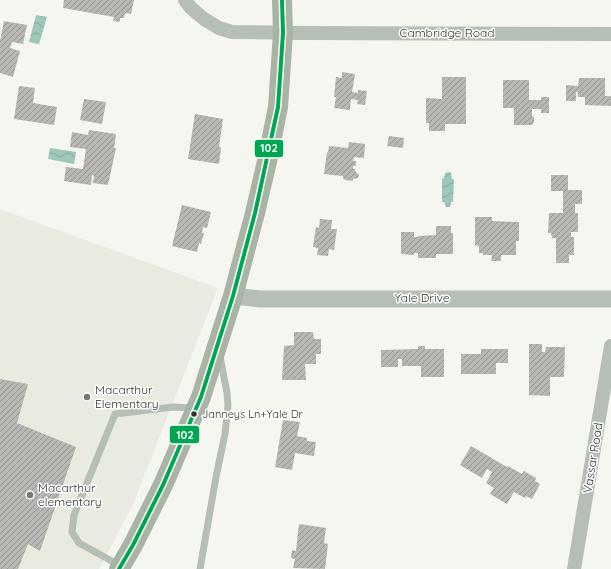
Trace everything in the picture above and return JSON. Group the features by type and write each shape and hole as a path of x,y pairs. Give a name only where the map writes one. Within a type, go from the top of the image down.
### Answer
{"main road":[{"path":"120,568 163,485 196,408 233,296 255,213 278,107 283,33 282,0"}],"street":[{"name":"Cambridge Road","path":"185,0 191,8 204,19 219,28 232,32 611,34"},
{"name":"Yale Drive","path":"233,296 260,299 611,299"},
{"name":"Vassar Road","path":"574,569 611,346"}],"lane":[{"path":"200,569 225,434 228,406 227,393 217,348"},
{"path":"120,568 79,543 72,532 74,515 115,414 173,406 196,408"}],"shaded area":[{"name":"Macarthur Elementary","path":"0,209 218,288 132,507 99,569 0,569"}],"water":[{"path":"36,15 47,17 39,44 29,42"},
{"path":"50,148 76,152 74,164 48,159"},
{"path":"445,173 451,173 452,179 454,179 453,202 451,202 450,207 446,207 444,202 442,202 442,179 444,178"}],"building":[{"path":"64,0 134,0 131,14 125,13 124,18 120,18 120,22 113,21 114,17 63,8"},
{"path":"4,21 27,25 23,44 12,42 10,48 20,51 13,77 0,73 0,41"},
{"path":"342,72 355,74 352,92 358,93 358,90 367,91 365,105 357,104 358,100 351,99 350,110 334,108 336,97 334,97 336,77 342,78"},
{"path":"442,77 466,77 466,124 445,124 445,131 429,131 429,123 426,123 426,98 442,99"},
{"path":"579,78 605,78 605,96 611,96 611,106 585,105 585,97 578,97 578,92 576,92 576,101 566,101 566,85 578,86"},
{"path":"503,80 529,80 529,100 541,100 541,97 549,97 549,113 541,113 541,109 532,109 534,122 532,125 514,125 514,108 503,108"},
{"path":"19,86 35,88 33,103 57,107 54,125 14,119"},
{"path":"84,99 106,102 102,124 80,120"},
{"path":"195,114 223,119 219,147 221,147 219,164 188,159"},
{"path":"89,130 116,134 114,148 116,148 108,185 93,183 94,176 92,175 91,185 64,181 66,167 83,169 86,149 70,147 72,132 88,135"},
{"path":"389,136 404,138 403,148 387,146"},
{"path":"349,142 365,144 364,158 354,157 353,161 356,161 356,166 353,166 353,169 355,169 359,175 358,178 353,179 353,181 345,180 343,176 324,174 329,146 348,148"},
{"path":"551,175 568,175 568,190 582,190 582,204 575,204 575,213 578,213 578,232 571,232 571,237 574,237 574,255 569,255 569,263 556,263 556,238 552,238 551,233 548,233 549,213 563,213 563,191 551,191"},
{"path":"182,205 211,212 207,228 203,227 202,233 204,233 201,244 199,243 197,252 172,246"},
{"path":"475,217 492,217 492,221 519,222 519,241 516,241 516,255 501,255 501,261 491,261 492,255 483,255 483,253 479,253 479,246 475,245"},
{"path":"320,219 332,220 331,229 337,229 334,250 329,249 328,256 317,255 318,248 313,247 316,227 319,228"},
{"path":"436,226 451,226 451,233 453,233 453,254 436,254 436,258 418,258 418,253 414,253 414,255 401,254 401,232 414,232 414,237 436,235"},
{"path":"294,332 313,332 314,339 321,339 321,354 316,354 316,364 305,364 306,380 282,380 284,346 294,345"},
{"path":"529,344 542,344 542,352 545,352 546,347 565,347 564,377 550,377 550,396 529,395"},
{"path":"418,346 425,346 425,349 444,349 444,377 421,377 421,366 402,366 402,359 398,359 398,367 381,367 381,350 418,349"},
{"path":"481,349 508,349 508,363 496,363 496,374 461,374 461,354 481,354"},
{"name":"Macarthur elementary","path":"0,379 28,384 17,423 76,447 40,551 28,544 18,569 0,569"},
{"path":"283,420 300,422 297,436 307,438 307,441 316,442 314,456 295,453 292,470 275,467"},
{"path":"471,446 507,467 508,466 522,474 524,471 536,478 535,481 540,484 532,499 526,496 525,498 514,492 507,504 490,494 494,488 486,483 492,472 487,469 482,478 460,465"},
{"path":"299,524 326,528 324,543 328,544 325,569 293,568 295,559 291,558 292,550 296,551"}],"transit line":[{"name":"102","path":"119,569 133,545 163,485 201,397 233,296 255,213 278,107 283,33 282,0"}],"place":[{"name":"Macarthur Elementary","path":"87,397"},
{"name":"Janneys Ln+Yale Dr","path":"194,414"},
{"name":"Macarthur elementary","path":"30,495"}]}
